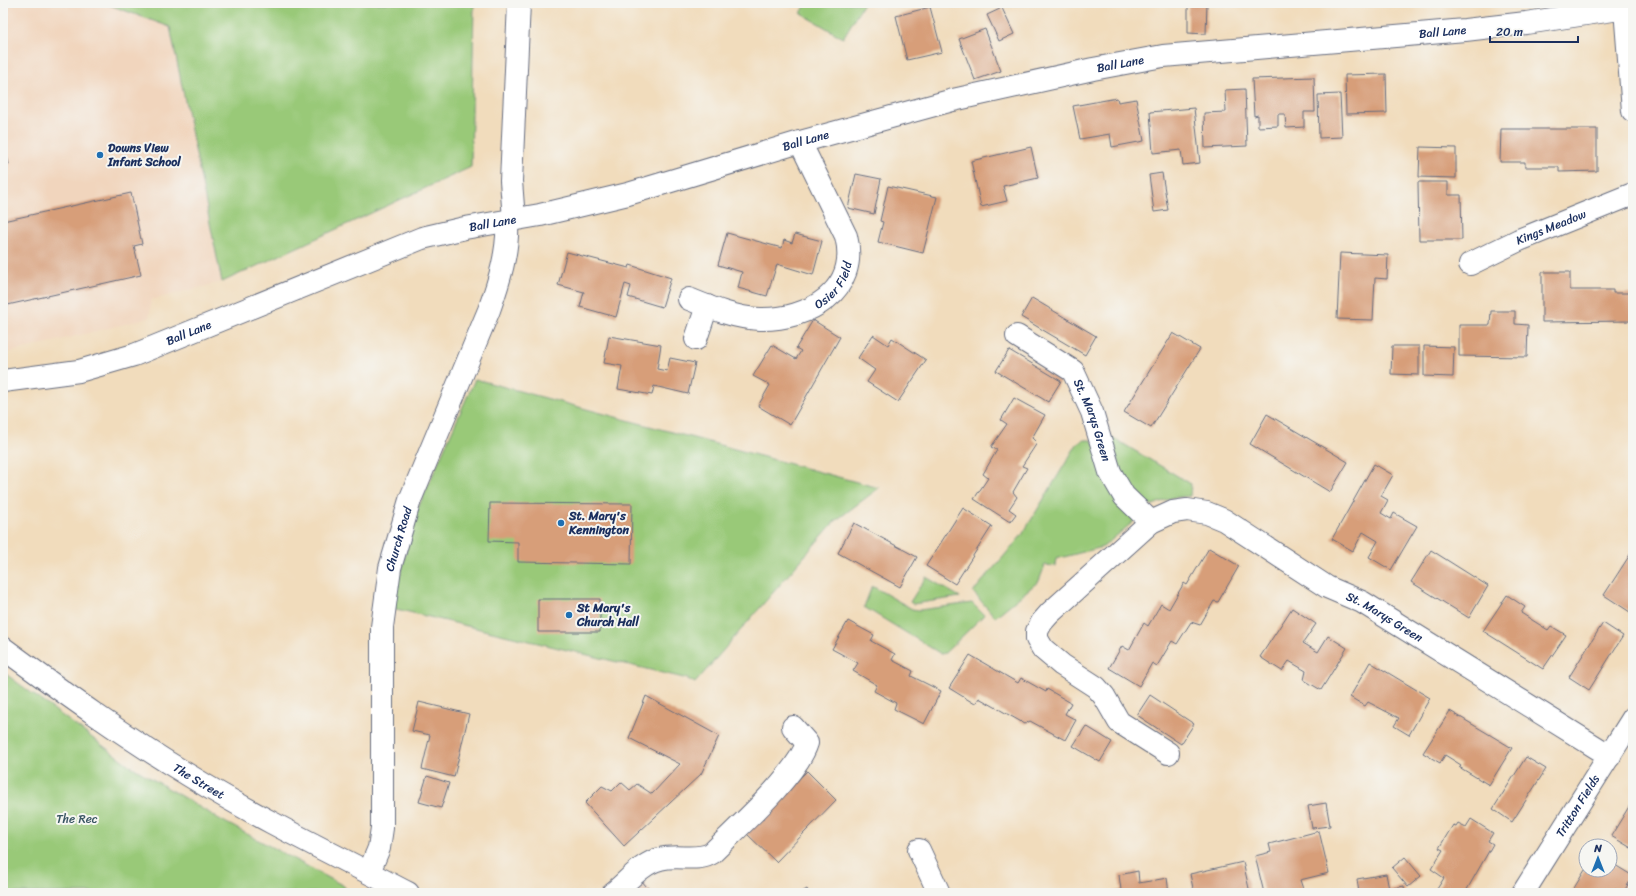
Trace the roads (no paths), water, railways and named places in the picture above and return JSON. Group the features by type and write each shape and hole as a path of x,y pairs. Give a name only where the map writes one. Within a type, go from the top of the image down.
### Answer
{"street":[{"name":"Church Road","path":"369,872 379,848 382,823 382,627 390,568 410,500 491,304 508,236 510,220 518,3"},
{"name":"Ball Lane","path":"3,382 71,372 104,365 173,340 422,238 628,194 800,142 1004,88 1163,56 1466,30 1566,10 1629,8"},
{"path":"1629,8 1633,111"},
{"name":"Osier Field","path":"696,339 698,303 750,318 781,317 806,310 822,303 840,285 848,262 846,236 800,142"},
{"name":"Kings Meadow","path":"1470,264 1520,240 1633,194"},
{"name":"St. Marys Green","path":"1017,336 1073,371 1092,412 1110,472 1124,496 1151,522"},
{"name":"St. Marys Green","path":"1168,753 1119,722 1104,696 1096,687 1052,658 1038,642 1037,631 1042,622 1050,613 1151,522 1172,512 1187,510 1207,513 1224,520 1327,587 1362,602 1610,756"},
{"name":"The Street","path":"3,648 63,693 189,776 271,823 369,872 406,893"},
{"name":"Tritton Fields","path":"1523,893 1633,718"},
{"path":"613,893 652,862 672,857 704,857 712,853 778,786 799,760 806,743 793,727"},
{"path":"919,850 939,893"}],"place":[{"name":"Downs View Infant School","path":"100,155"},
{"name":"St. Mary's Kennington","path":"561,523"},
{"name":"St Mary's Church Hall","path":"569,615"}],"park label":[{"name":"The Rec","path":"77,819"}]}
